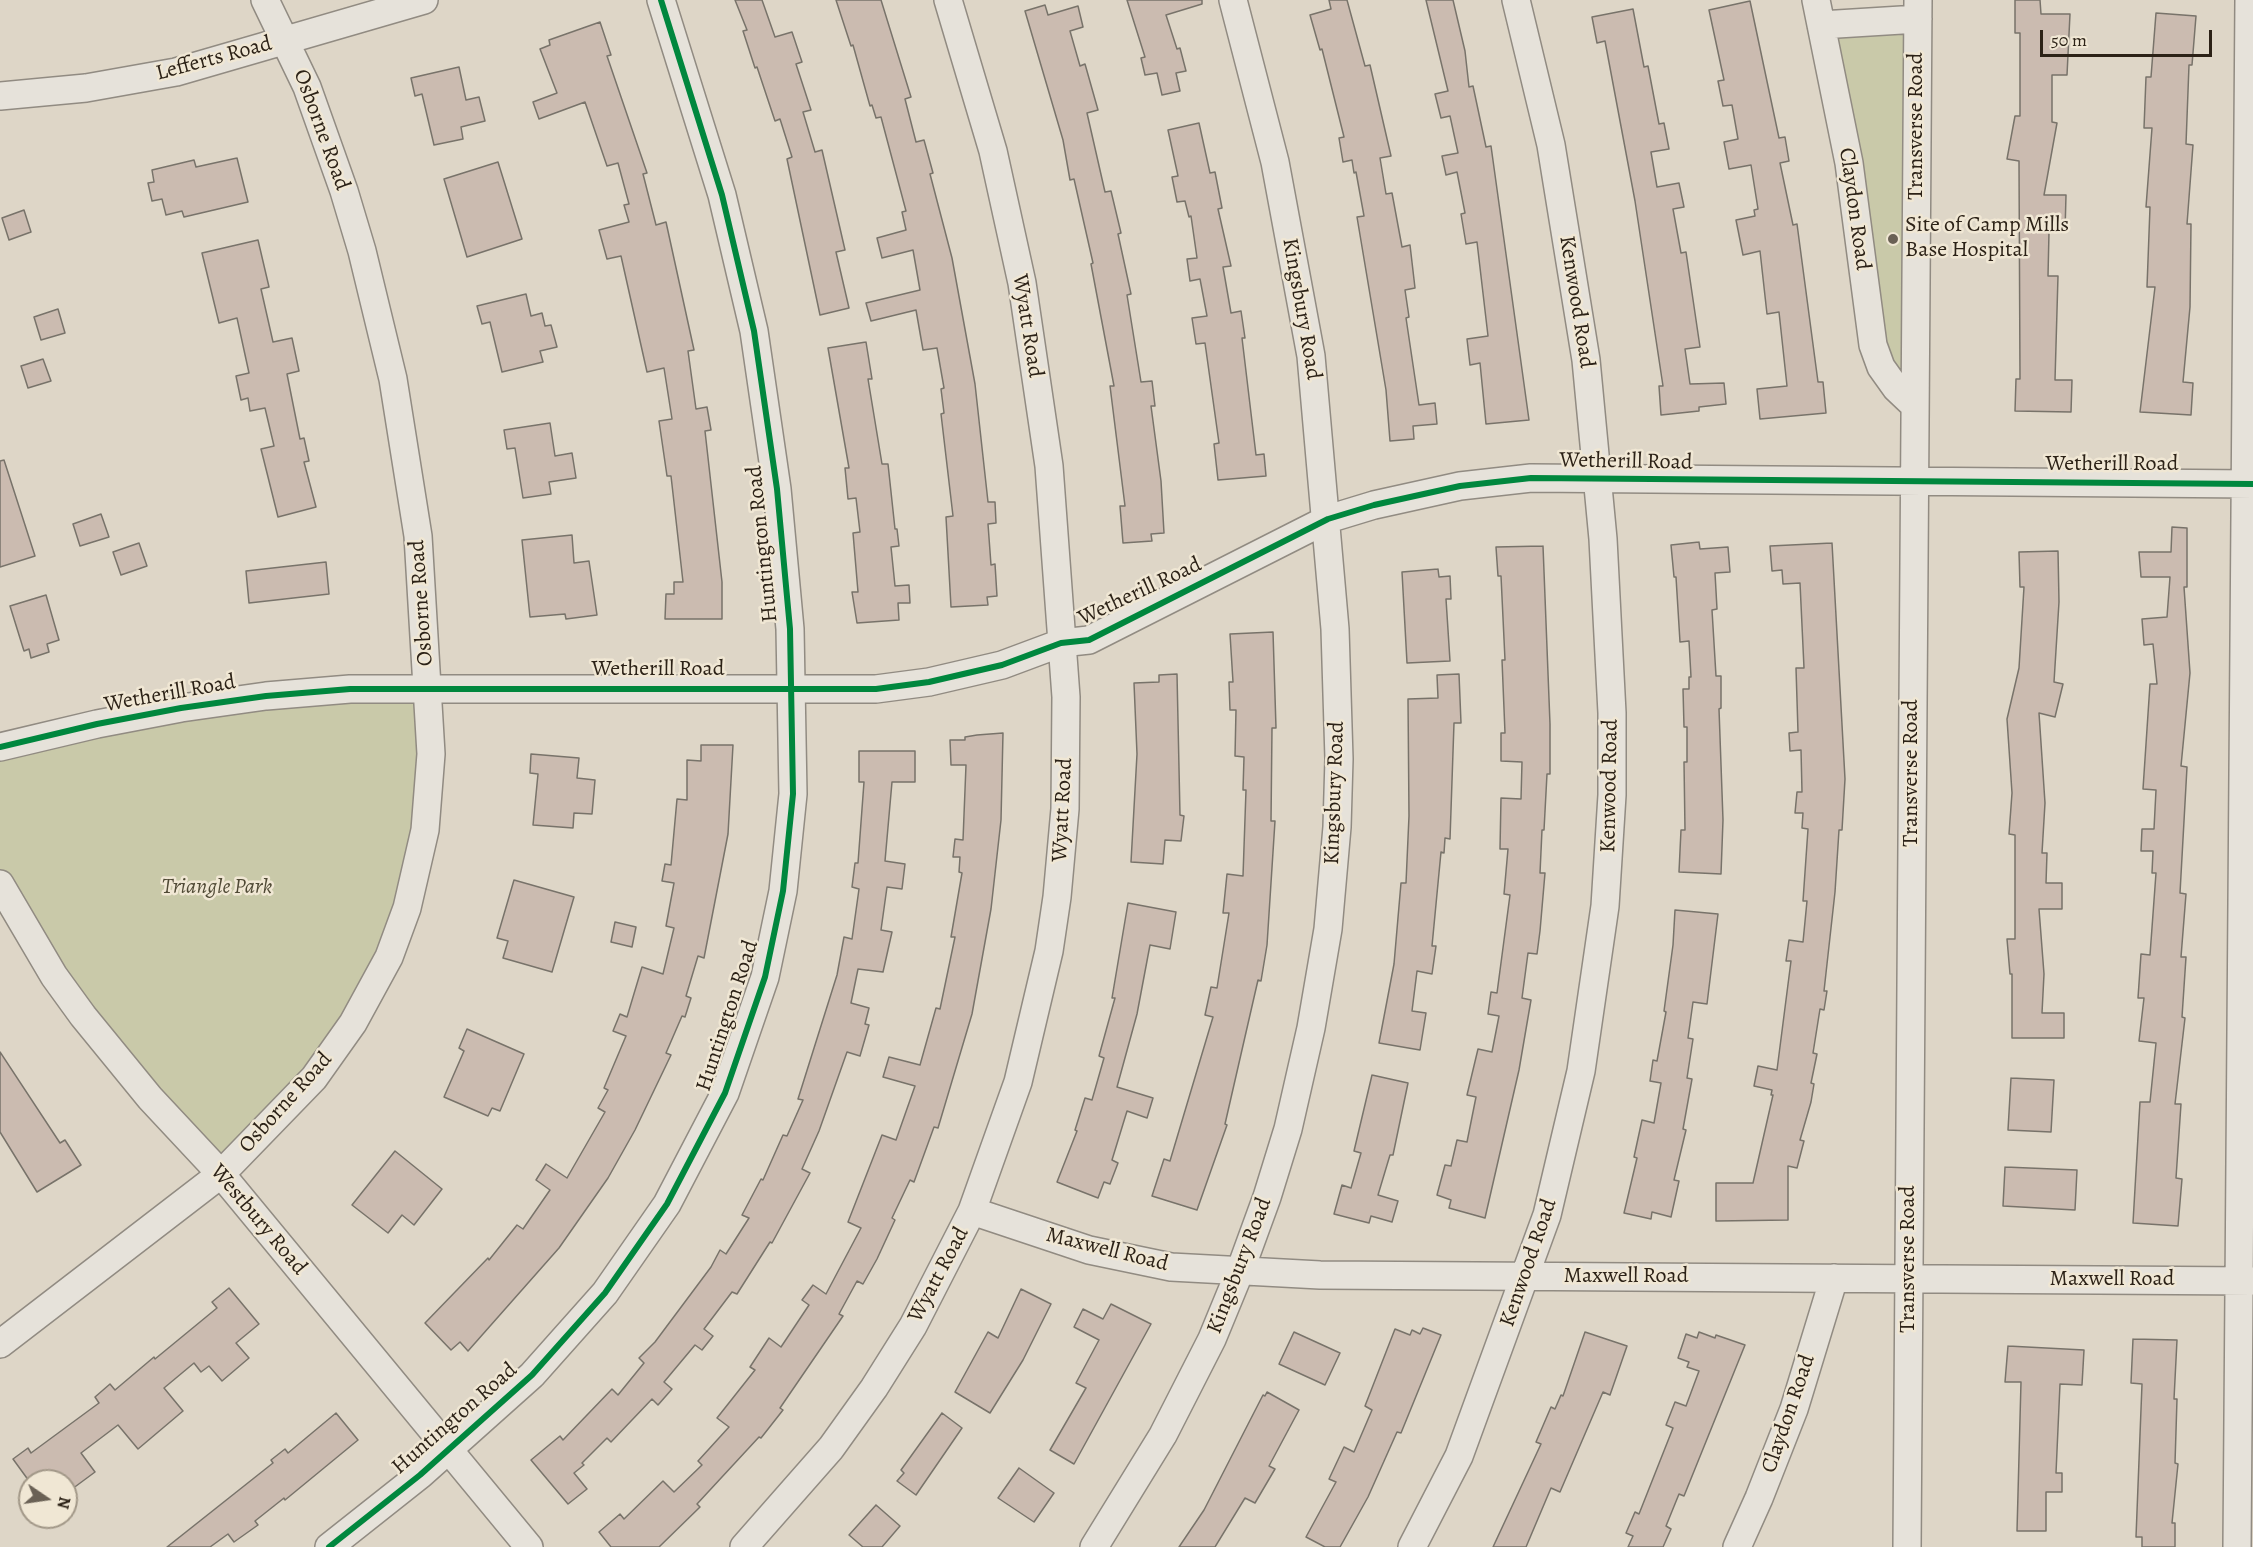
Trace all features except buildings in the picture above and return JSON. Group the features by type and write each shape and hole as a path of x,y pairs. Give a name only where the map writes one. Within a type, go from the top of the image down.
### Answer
{"street":[{"name":"Osborne Road","path":"0,1344 221,1174 314,1078 353,1023 389,957 407,908 425,830 431,754 418,536 393,379 362,251 344,190 307,87 265,0"},
{"name":"Lefferts Road","path":"0,96 86,88 176,72 424,0"},
{"name":"Huntington Road","path":"329,1547 420,1475 532,1375 605,1293 667,1204 725,1093 765,977 783,891 793,794 790,630 777,489 754,331 722,195 661,0"},
{"name":"Wyatt Road","path":"744,1547 831,1448 874,1388 913,1326 972,1211 1018,1082 1054,919 1065,809 1066,696 1061,643 1059,572 1049,466 1022,283 993,151 948,0"},
{"name":"Kingsbury Road","path":"1095,1547 1164,1436 1212,1339 1240,1271 1267,1197 1287,1130 1311,1028 1328,929 1337,827 1339,759 1335,629 1328,519 1311,356 1275,162 1233,0"},
{"name":"Kenwood Road","path":"1413,1547 1459,1456 1527,1276 1547,1215 1581,1071 1605,906 1612,795 1612,713 1603,538 1586,360 1552,156 1516,0"},
{"path":"2243,1544 2246,1281 2249,0"},
{"path":"1819,13 1918,9"},
{"name":"Transverse Road","path":"1906,1547 1918,9"},
{"name":"Claydon Road","path":"1819,13 1849,163 1873,345 1881,367 1896,388 1915,406"},
{"name":"Wetherill Road","path":"0,747 97,724 266,696 350,689 876,688 929,682 1002,665 1061,643 1089,640 1328,519 1374,505 1460,486 1531,478 2249,484"},
{"name":"Westbury Road","path":"0,884 54,976 83,1016 150,1098 221,1174 529,1547"},
{"name":"Maxwell Road","path":"972,1211 1089,1250 1138,1261 1171,1267 1240,1271 1320,1275 2246,1281"},
{"name":"Claydon Road","path":"1737,1547 1794,1409 1834,1278"}],"green space":[{"path":"1917,19 1914,406 1881,367 1821,25"},
{"name":"Triangle Park","path":"428,688 425,830 353,1023 221,1174 150,1098 0,884 0,747 97,724"}],"cycle path":[{"path":"329,1547 420,1475 532,1375 605,1293 667,1204 725,1093 765,977 783,891 793,794 790,629 777,489 754,331 722,195 661,0"},
{"path":"0,747 97,724 181,708 266,696 350,689 876,689 929,682 1002,665 1061,643 1089,640 1328,519 1374,505 1460,486 1531,478 2253,484"}],"place":[{"name":"Site of Camp Mills Base Hospital","path":"1893,239"}]}
